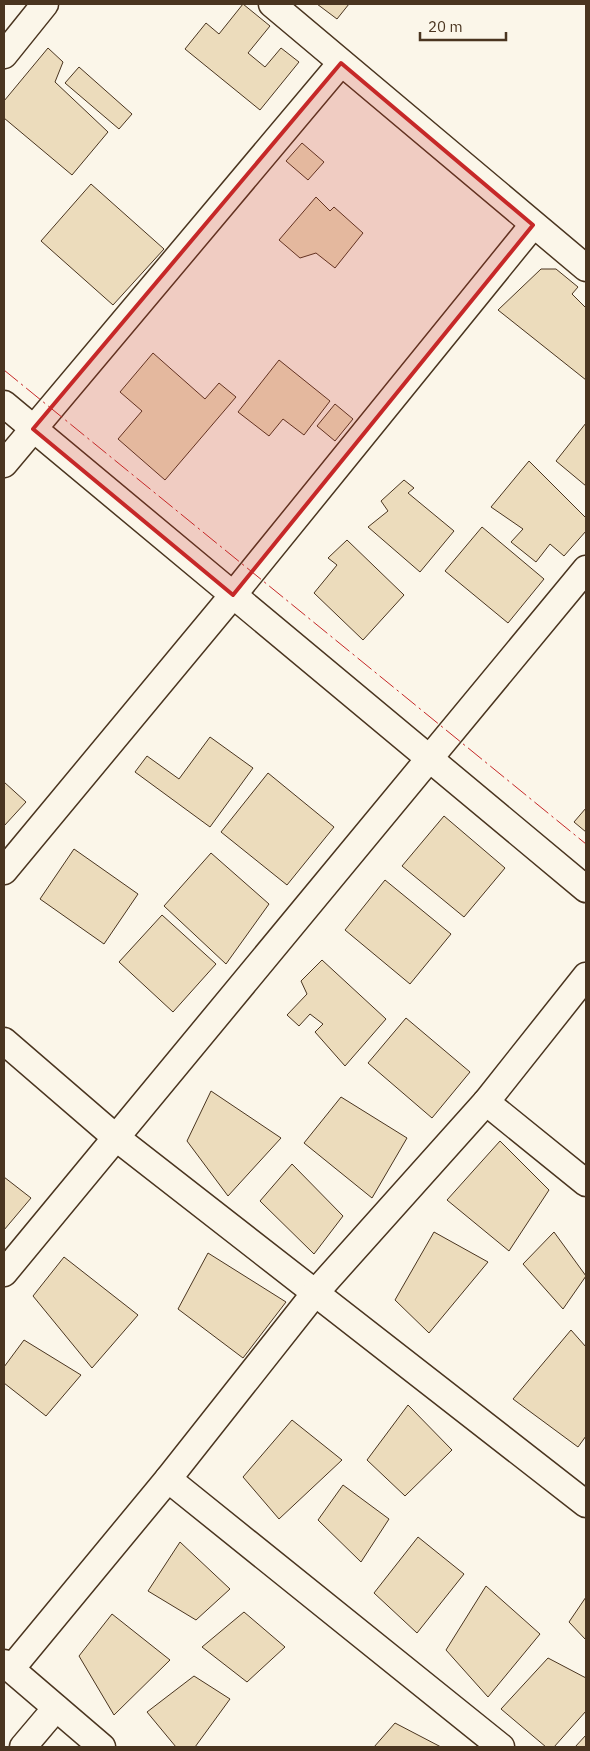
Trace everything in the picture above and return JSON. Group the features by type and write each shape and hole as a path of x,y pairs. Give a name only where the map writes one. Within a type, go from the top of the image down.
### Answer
{"street":[{"path":"4,55 45,4"},
{"path":"272,4 341,64 586,268"},
{"path":"4,464 341,64"},
{"path":"4,871 233,595 533,225"},
{"path":"4,404 586,889"},
{"path":"4,1273 114,1136 586,569"},
{"path":"102,1747 7,1666 168,1479 315,1293 486,1102 586,976"},
{"path":"4,1041 114,1136 586,1504"},
{"path":"486,1102 586,1183"},
{"path":"168,1479 501,1747"},
{"path":"23,1747 56,1708"}],"highlighted area":[{"path":"341,63 533,225 233,595 33,429"}],"building":[{"path":"243,4 270,26 248,53 265,67 281,48 299,62 260,110 185,49 206,23 219,34"},
{"path":"317,4 349,4 337,19"},
{"path":"48,48 63,62 55,82 108,132 72,175 4,118 4,101"},
{"path":"79,67 132,114 119,129 65,83"},
{"path":"302,143 324,162 308,180 286,161"},
{"path":"91,184 164,249 113,305 41,241"},
{"path":"316,197 330,211 334,207 363,233 335,268 316,253 300,258 279,240"},
{"path":"541,269 556,269 578,287 572,294 586,308 586,380 498,310"},
{"path":"153,353 205,399 219,383 236,397 165,480 118,439 142,411 120,392"},
{"path":"279,360 330,401 304,435 283,419 269,436 238,412"},
{"path":"335,404 353,419 335,441 317,426"},
{"path":"586,423 586,486 556,461"},
{"path":"529,461 586,518 586,531 564,556 550,544 536,562 511,542 523,529 491,507"},
{"path":"404,480 414,488 408,493 454,531 420,572 368,527 388,511 381,501"},
{"path":"482,527 544,579 508,623 445,571"},
{"path":"347,540 404,595 363,640 314,593 337,565 328,558"},
{"path":"210,737 253,768 210,827 135,772 147,756 179,779"},
{"path":"268,773 334,827 287,885 221,832"},
{"path":"4,782 26,802 4,826"},
{"path":"586,808 586,832 574,822"},
{"path":"444,816 505,868 464,917 402,866"},
{"path":"74,849 138,894 104,944 40,899"},
{"path":"211,853 269,904 226,964 164,906"},
{"path":"385,880 451,934 410,984 345,930"},
{"path":"162,915 216,964 173,1012 119,962"},
{"path":"322,960 386,1019 345,1066 315,1032 323,1024 310,1014 299,1026 287,1015 307,994 301,981"},
{"path":"406,1018 470,1072 432,1118 368,1063"},
{"path":"211,1091 281,1138 228,1196 187,1141"},
{"path":"341,1097 407,1138 372,1198 304,1143"},
{"path":"500,1141 549,1190 509,1251 447,1200"},
{"path":"292,1164 343,1216 314,1254 260,1201"},
{"path":"4,1177 31,1198 4,1230"},
{"path":"434,1232 488,1262 429,1333 395,1300"},
{"path":"554,1232 586,1276 563,1309 523,1264"},
{"path":"208,1253 286,1302 243,1358 178,1309"},
{"path":"64,1257 138,1315 92,1368 33,1296"},
{"path":"571,1330 586,1347 586,1436 578,1447 513,1399"},
{"path":"24,1340 81,1375 46,1416 4,1383 4,1367"},
{"path":"408,1405 452,1450 405,1496 367,1460"},
{"path":"292,1420 342,1460 279,1519 243,1477"},
{"path":"343,1485 389,1519 361,1562 318,1520"},
{"path":"418,1537 464,1574 417,1633 374,1593"},
{"path":"180,1542 230,1589 196,1620 148,1591"},
{"path":"486,1586 540,1634 488,1697 446,1650"},
{"path":"586,1597 586,1640 569,1622"},
{"path":"244,1612 285,1647 247,1682 202,1647"},
{"path":"112,1614 170,1660 114,1715 79,1656"},
{"path":"548,1658 586,1678 586,1711 554,1747 546,1747 501,1709"},
{"path":"194,1676 230,1699 195,1747 176,1747 147,1712"},
{"path":"395,1723 441,1747 374,1747"},
{"path":"586,1735 586,1747 575,1747"}],"power":[{"path":"4,370 586,844"}]}
